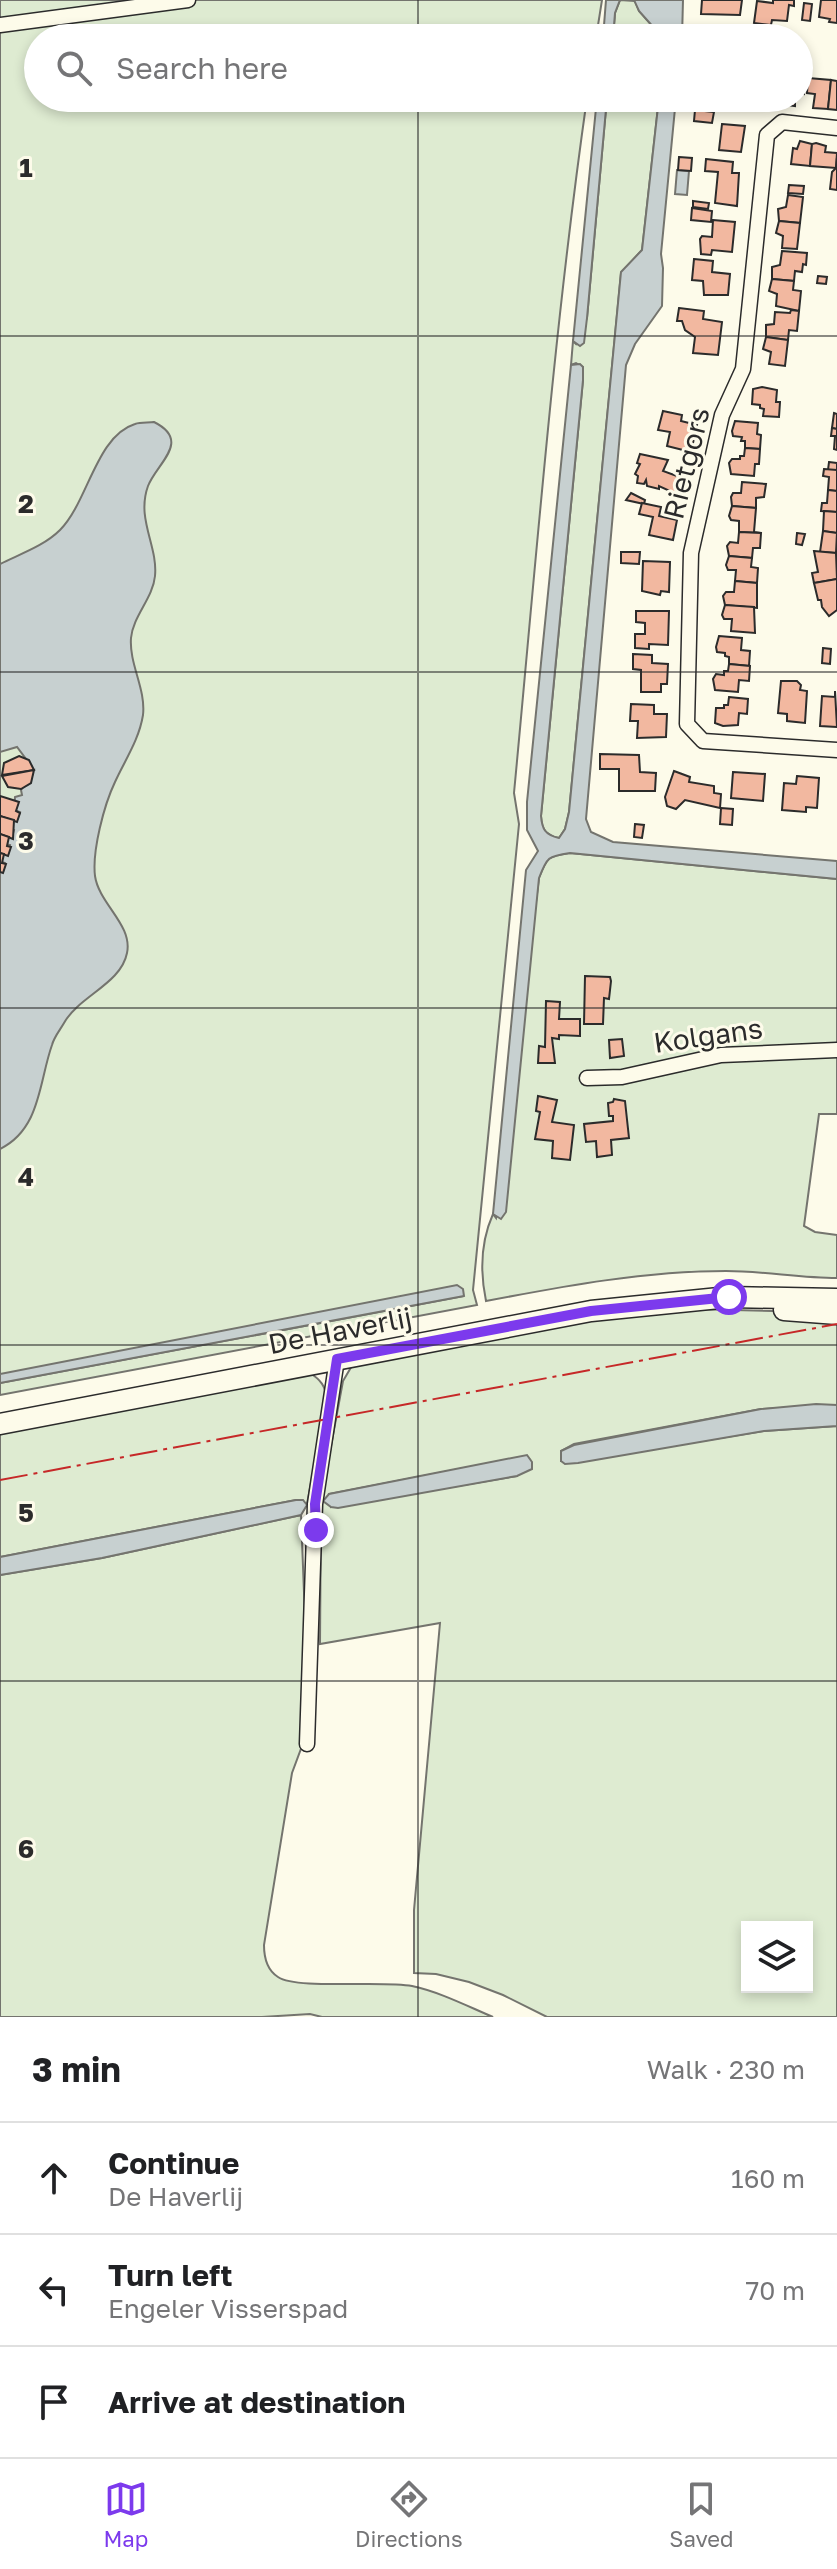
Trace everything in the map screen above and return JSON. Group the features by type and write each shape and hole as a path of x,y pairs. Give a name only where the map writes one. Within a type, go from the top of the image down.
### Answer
{"street":[{"path":"0,25 188,0"},
{"name":"Rietgors","path":"837,128 782,122 767,135 743,369 722,415 691,553 687,724 703,741 837,750"},
{"name":"Kolgans","path":"587,1078 622,1077 721,1055 837,1050"},
{"name":"De Haverlij","path":"0,1424 591,1311 729,1297 837,1299"},
{"name":"De Haverlij","path":"692,1302 837,1314"},
{"path":"307,1744 315,1504 337,1359"}],"green space":[{"path":"0,0 602,0 598,24 24,24 24,112 585,112 555,358 514,793 519,824 473,1290 477,1305 0,1395 0,1383 464,1296 0,1377"},
{"path":"620,0 635,1 651,24 614,24"},
{"path":"606,112 657,112 642,250 621,273 569,812 559,838 545,831 541,816 583,380 583,367 576,363 571,365 573,341 576,344 587,318"},
{"path":"570,853 837,879 837,1114 819,1114 804,1226 815,1232 837,1235 837,1278 740,1271 665,1274 575,1285 486,1301 482,1268 484,1246 493,1214 496,1218 539,878 549,859"},
{"path":"692,1309 772,1311 837,1320 837,1405 761,1409 574,1444 561,1451 561,1461 764,1431 837,1426 837,2017 547,2017 469,1982 436,1974 414,1973 414,1910 440,1623 320,1644 321,1500 343,1381 353,1364 628,1314","holes":["527,1456 530,1460 517,1476 331,1507 329,1494"]},
{"path":"310,1373 322,1384 327,1398 307,1504 296,1500 0,1557 0,1431"},
{"path":"301,1515 306,1644 302,1746 292,1773 264,1945 267,1963 274,1974 288,1981 412,1986 493,2017 322,2017 310,2014 262,2017 0,2017 0,1575 102,1558"}],"shaded area":[{"path":"606,0 620,0 614,24 604,24"},
{"path":"634,0 683,0 682,24 651,24"},
{"path":"596,112 606,112 584,343 580,346 573,341"},
{"path":"657,112 675,112 661,254 662,306 635,344 626,365 586,819 591,832 613,842 837,861 837,879 570,853 549,859 539,878 506,1212 501,1219 493,1214 526,870 538,851 527,830 527,802 571,365 580,364 583,367 583,380 541,816 545,831 559,838 569,812 621,272 642,250"},
{"path":"677,170 689,171 687,195 675,194"},
{"path":"154,422 165,429 171,445 152,477 145,498 144,510 155,576 131,638 143,715 135,741 107,803 97,841 95,866 98,886 125,933 127,953 117,973 79,1005 64,1023 53,1042 31,1117 24,1129 0,1149 0,872 3,872 5,863 0,861 4,853 8,854 10,845 5,844 14,830 10,828 12,819 17,820 20,812 14,810 15,797 22,795 21,790 33,774 32,767 17,747 0,752 0,564 54,536 70,518 111,442 135,424"},
{"path":"457,1285 463,1289 464,1296 0,1383 0,1374"},
{"path":"837,1405 837,1426 764,1431 578,1463 565,1464 561,1461 561,1451 574,1445 761,1409"},
{"path":"527,1455 532,1469 517,1476 338,1508 323,1501 329,1494"},
{"path":"303,1500 307,1505 301,1515 102,1558 0,1575 0,1557"}],"building":[{"path":"702,0 742,0 740,15 701,14"},
{"path":"773,0 794,0 794,6 789,5 787,21 754,23 757,1 773,3"},
{"path":"821,0 837,0 837,23 819,17"},
{"path":"804,3 812,4 810,21 802,20"},
{"path":"813,78 831,80 828,109 813,108"},
{"path":"831,80 837,81 837,110 828,109"},
{"path":"695,112 714,112 712,123 694,121"},
{"path":"722,124 745,126 741,152 719,150"},
{"path":"800,141 812,144 810,166 791,164 793,148 797,149"},
{"path":"812,144 826,146 825,152 837,153 836,168 810,166"},
{"path":"679,157 692,158 691,171 678,170"},
{"path":"837,157 837,190 830,189"},
{"path":"706,159 733,162 732,173 739,173 737,206 715,203 718,172 705,171"},
{"path":"789,185 804,186 803,194 788,193"},
{"path":"788,195 803,197 800,223 779,221 778,209 786,207"},
{"path":"693,201 709,203 708,209 693,207"},
{"path":"692,208 712,211 711,222 691,220"},
{"path":"713,220 735,222 732,252 712,250 711,255 701,254 700,239 702,236 712,237"},
{"path":"779,221 800,223 797,249 782,248 783,236 776,233"},
{"path":"782,251 807,253 806,265 803,264 802,272 795,271 794,281 772,279 772,267 780,265"},
{"path":"694,259 713,261 712,272 730,274 728,295 704,295 703,281 692,280"},
{"path":"818,276 827,277 826,284 817,283"},
{"path":"772,279 794,281 793,290 801,291 799,311 776,306 777,294 769,291"},
{"path":"679,308 704,311 703,319 722,322 718,355 693,353 695,337 685,330 682,321 677,321"},
{"path":"791,310 799,311 797,331 789,330 788,340 766,337 766,325 774,324 775,312 790,313"},
{"path":"766,337 788,340 785,366 769,364 771,352 763,349"},
{"path":"753,389 777,390 779,417 763,416 764,409 752,404"},
{"path":"663,411 682,415 681,421 697,425 691,452 667,446 670,432 658,430"},
{"path":"834,413 837,414 837,429 832,428"},
{"path":"735,421 758,423 760,449 745,448 742,437 733,436"},
{"path":"832,428 837,429 837,450 834,449 835,436 831,436"},
{"path":"745,448 760,449 754,476 731,474 729,463 744,456"},
{"path":"640,454 668,460 663,471 685,479 681,498 669,495 670,491 659,486 659,489 647,486 646,480 644,484 637,483 638,476 635,474 640,464 637,463"},
{"path":"829,462 837,463 837,470 828,470"},
{"path":"824,469 837,470 837,491 828,490 829,477 823,476"},
{"path":"742,482 766,484 764,497 756,498 756,508 732,506 731,497 733,493 741,493"},
{"path":"828,490 837,491 837,512 821,511 822,503 827,503"},
{"path":"631,493 645,500 644,504 626,500"},
{"path":"642,503 661,507 659,516 677,520 673,540 649,535 653,517 639,514"},
{"path":"732,506 756,508 754,532 761,533 739,532 739,521 731,520 729,516"},
{"path":"824,511 837,512 837,533 823,531"},
{"path":"823,531 837,533 836,553 820,552"},
{"path":"739,532 761,533 760,548 753,548 752,558 729,556 727,546 730,542 738,543"},
{"path":"797,533 805,534 802,545 796,544"},
{"path":"814,551 836,553 837,579 814,583 812,573 818,572"},
{"path":"621,552 640,552 639,564 621,563"},
{"path":"729,556 752,558 751,567 758,568 757,583 735,581 736,570 728,570 726,565"},
{"path":"643,561 670,562 669,592 661,591 660,595 642,591"},
{"path":"837,579 837,610 829,616 821,600 818,600 814,583"},
{"path":"735,581 757,583 757,608 725,605 723,596 726,592 734,592"},
{"path":"725,605 754,607 755,633 731,631 732,619 724,619 722,615"},
{"path":"636,611 669,611 668,645 649,644 649,649 635,648 635,634 645,634 645,623 636,622"},
{"path":"719,636 742,638 741,650 750,651 749,666 729,664 725,653 717,652"},
{"path":"823,648 831,649 830,664 822,663"},
{"path":"633,654 652,655 652,663 668,664 667,684 661,684 661,692 641,692 641,670 633,669"},
{"path":"729,664 750,666 749,681 739,680 738,692 715,690 713,679 716,674 724,675"},
{"path":"781,681 797,681 801,685 800,690 807,691 805,723 787,721 787,714 778,713"},
{"path":"835,691 837,727 820,726 822,696 835,697"},
{"path":"729,697 748,699 747,714 739,713 738,725 723,726 715,723 716,708 728,705"},
{"path":"631,704 654,705 654,714 667,714 666,737 637,738 638,721 630,721"},
{"path":"600,754 639,755 640,772 656,773 655,791 619,791 619,769 600,769"},
{"path":"19,756 29,760 34,770 2,775 4,763"},
{"path":"34,770 31,783 21,789 8,787 2,776"},
{"path":"674,771 690,777 689,782 714,786 714,793 721,794 720,808 685,800 676,809 667,806 665,797"},
{"path":"733,772 765,774 763,801 731,798"},
{"path":"797,776 819,778 817,808 806,807 806,812 782,810 784,783 796,784"},
{"path":"0,796 19,802 17,822 0,816"},
{"path":"721,808 733,809 732,825 720,824"},
{"path":"0,816 14,820 13,839 0,834"},
{"path":"635,824 644,825 642,838 634,837"},
{"path":"0,834 9,837 7,846 11,847 8,856 0,853"},
{"path":"0,853 4,854 2,863 6,864 3,873 0,872"},
{"path":"585,976 610,977 609,999 604,998 603,1024 584,1024"},
{"path":"546,1001 560,1002 559,1019 580,1019 580,1036 559,1035 559,1039 552,1038 555,1063 538,1063 539,1046 545,1047"},
{"path":"622,1039 624,1056 610,1058 609,1040"},
{"path":"538,1096 557,1100 552,1122 574,1125 570,1160 552,1158 553,1141 535,1139 540,1112 536,1111"},
{"path":"614,1099 625,1101 629,1138 611,1140 612,1155 597,1157 596,1141 586,1142 584,1124 613,1121 613,1116 609,1116 608,1103"}],"power":[{"path":"0,1480 837,1324"}],"route":[{"path":"316,1530 315,1504 337,1359 591,1311 729,1297"}]}
